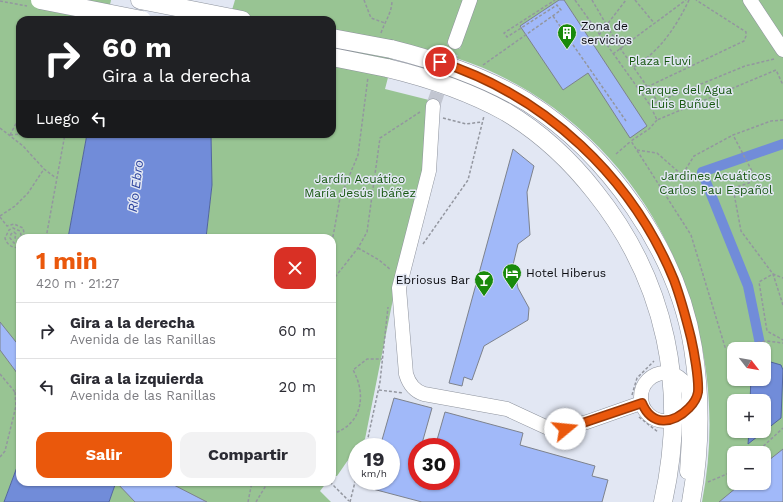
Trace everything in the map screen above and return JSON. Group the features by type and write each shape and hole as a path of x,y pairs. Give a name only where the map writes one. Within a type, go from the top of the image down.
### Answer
{"main road":[{"path":"40,0 122,16"},
{"path":"140,0 222,16"},
{"path":"336,39 391,49 454,67 512,94 557,125 579,143 603,167 640,216 674,280 693,347 686,407 671,459 663,502"},
{"path":"336,58 387,68 436,81 490,104 540,135 572,164 618,223 642,264 659,309 667,342 671,374 686,407 696,464 690,502"}],"street":[{"path":"456,42 470,0"},
{"path":"750,0 781,54"},
{"path":"432,110 429,172 399,288 406,374 409,383 416,391 424,394 507,409 548,428 559,429 637,404"},
{"path":"637,404 646,382 656,375 671,374 684,383 688,393 686,407 689,438 685,502"},
{"path":"637,404 654,418 663,421 686,407"}],"path":[{"path":"364,0 371,18 385,23"},
{"path":"480,67 561,10 557,5 507,37 504,33 555,0"},
{"path":"575,0 650,105 657,120"},
{"path":"592,0 620,48 658,102"},
{"path":"599,35 626,0"},
{"path":"635,0 654,23"},
{"path":"613,54 686,0"},
{"path":"634,68 650,57 679,21 689,0"},
{"path":"647,87 744,41 746,32 696,0"},
{"path":"553,16 626,121"},
{"path":"650,105 745,66 781,54"},
{"path":"616,154 631,141 649,129 657,120 776,70 783,85"},
{"path":"336,276 358,248 367,232 380,138 421,112 432,110 466,124 482,122"},
{"path":"420,247 468,180 485,113"},
{"path":"637,150 656,153 682,175 694,156 733,135 771,121 783,120"},
{"path":"10,135 16,124"},
{"path":"0,128 23,146 44,169 56,178"},
{"path":"333,234 340,198 358,155 360,129"},
{"path":"10,135 16,134"},
{"path":"733,135 753,173 749,183 732,188 741,231 773,274 783,305"},
{"path":"47,234 64,138"},
{"path":"631,141 691,235 726,347 767,341 783,342"},
{"path":"24,234 23,228 14,224 7,226 0,217 15,206 28,193 44,169"},
{"path":"16,248 7,243 5,238 9,230 13,228 20,230 21,234"},
{"path":"16,234 14,232 11,234 10,238 14,243 16,243"},
{"path":"358,248 379,260 392,271"},
{"path":"773,274 783,278"},
{"path":"773,274 759,282 761,303 767,331 783,342"},
{"path":"368,438 382,359 388,306"},
{"path":"656,357 637,378 632,395 637,404 640,418 660,434"},
{"path":"336,432 348,424 358,411 361,399 361,387 353,370 367,358 382,359"},
{"path":"0,374 15,392 16,406 4,451 0,457"},
{"path":"764,446 783,428"},
{"path":"704,484 727,474"},
{"path":"248,502 251,486"},
{"path":"256,502 266,486"},
{"path":"334,486 349,502"},
{"path":"349,502 352,490"}],"green space":[{"path":"0,0 113,0 110,16 16,16 16,138 86,138 69,234 16,234 16,470 4,502 0,502"},
{"name":"Parque del Agua Luis Buñuel","path":"233,0 783,0 783,502 702,502 709,441 707,380 696,320 676,263 648,209 612,161 568,119 516,84 488,70 428,50 397,43 385,89 429,100 425,168 400,264 365,438 348,438 348,460 337,476 336,234 206,234 212,185 211,138 336,138 336,16 228,16"},
{"path":"115,486 324,486 320,491 331,502 109,502"}],"water":[{"name":"Río Ebro","path":"86,138 211,138 212,185 206,234 69,234"},
{"path":"771,362 781,365 783,370 781,418 771,426 771,394 750,394 751,386 771,386"},
{"path":"748,438 756,438 748,444"},
{"path":"16,470 16,486 115,486 109,502 4,502"}],"pier":[{"path":"111,0 235,0 230,16 108,16"}],"building":[{"name":"Zona de servicios","path":"559,0 564,0 647,126 630,138 588,73 563,90 520,26"},
{"path":"513,149 534,166 527,192 530,235 518,244 513,265 518,288 529,308 528,320 484,346 472,380 464,377 462,386 449,383"},
{"path":"0,322 16,342 16,372 0,350"},
{"path":"394,398 432,408 424,438 408,438 408,490 460,490 460,438 438,438 445,412 523,433 520,445 595,466 592,476 608,480 602,502 422,502 377,490 400,490 400,438 383,438"},
{"path":"783,449 783,502 719,502 734,490 771,490 771,458"},
{"path":"120,486 176,486 207,502 135,502"}],"waterway":[{"path":"760,342 748,286 702,172 783,144"}],"tunnel":[{"path":"433,106 455,42"}],"place":[{"name":"Zona de servicios","path":"567,50"},
{"name":"Hotel Hiberus","path":"512,290"},
{"name":"Ebriosus Bar","path":"484,297"}],"route":[{"path":"440,62 488,82 512,94 529,104 579,143 603,167 622,190 640,216 664,258 674,280 693,347 698,392 694,402 679,416 667,421 660,421 648,414 642,403 565,429"}],"park label":[{"name":"Plaza Fluvi","path":"660,61"},
{"name":"Jardines Acuáticos Carlos Pau Español","path":"716,183"},
{"name":"Jardín Acuático María Jesús Ibáñez","path":"360,186"}]}
